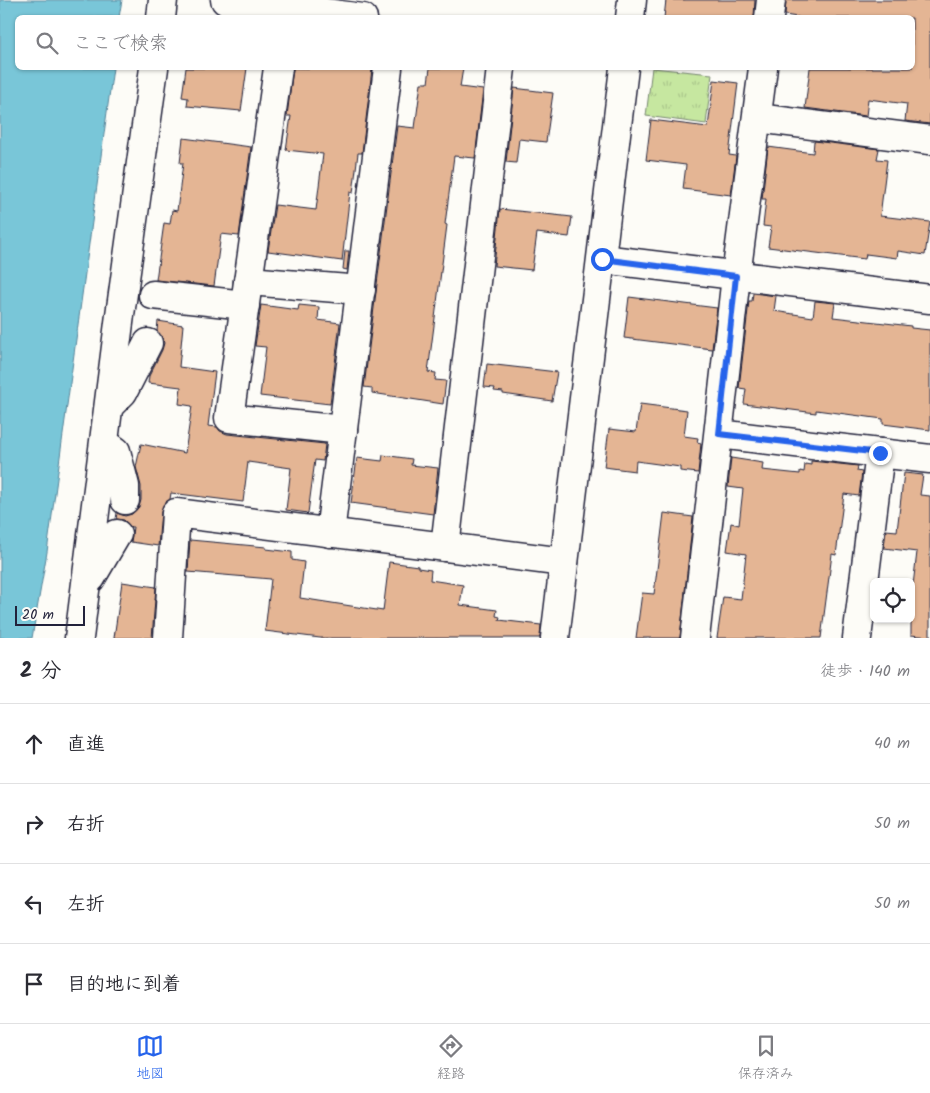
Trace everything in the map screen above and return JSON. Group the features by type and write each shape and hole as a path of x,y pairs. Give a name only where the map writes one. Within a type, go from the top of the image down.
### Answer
{"street":[{"path":"161,15 163,0"},
{"path":"225,0 285,13 317,15"},
{"path":"630,15 632,0"},
{"path":"769,15 771,0"},
{"path":"79,638 120,314 154,70"},
{"path":"278,70 229,418 343,430"},
{"path":"330,533 388,70"},
{"path":"445,547 501,70"},
{"path":"555,638 624,70"},
{"path":"695,638 736,276 763,70"},
{"path":"757,118 930,140"},
{"path":"602,259 930,299"},
{"path":"153,295 361,290"},
{"path":"109,406 123,392 148,343"},
{"path":"719,434 930,459"},
{"path":"105,443 116,451 125,486 125,500"},
{"path":"856,638 880,453"},
{"path":"168,638 176,513 564,562"},
{"path":"85,589 117,534"}],"green space":[{"path":"652,70 712,74 706,124 646,116"}],"water":[{"path":"0,0 122,0 119,15 15,15 15,70 113,70 47,552 32,638 0,638"}],"building":[{"path":"666,0 755,0 754,15 664,15"},
{"path":"786,0 930,0 930,124 905,121 907,104 868,99 866,116 805,108 810,70 915,70 915,15 785,15"},
{"path":"186,70 247,70 241,111 187,106 188,98 182,97"},
{"path":"293,70 372,70 362,153 358,153 353,193 350,192 342,261 268,251 275,205 316,210 323,154 286,150 291,116 287,116"},
{"path":"430,70 463,70 460,87 483,90 475,158 454,156 445,224 447,225 428,372 436,373 435,380 446,381 443,404 372,393 372,388 364,387 397,126 415,128 421,83 428,83"},
{"path":"714,80 738,83 729,155 736,156 731,195 683,189 686,165 646,160 651,120 708,127"},
{"path":"514,88 553,93 546,142 519,139 516,163 506,162"},
{"path":"183,138 251,147 239,236 221,234 214,286 156,280 164,223 170,224 172,210 177,211 183,163 180,163"},
{"path":"814,141 879,149 877,159 887,160 880,216 930,222 925,255 898,251 897,258 866,254 865,259 768,247 771,227 763,226 766,199 762,199 768,147 813,153"},
{"path":"500,209 572,217 569,237 537,233 532,270 494,266"},
{"path":"345,251 349,251 347,270 343,269"},
{"path":"753,293 776,296 774,311 813,317 815,301 835,303 833,317 930,330 930,430 883,424 883,419 816,410 816,413 744,404 746,389 739,388 749,301 752,301"},
{"path":"629,297 717,308 712,349 624,338"},
{"path":"261,305 298,310 299,305 319,307 318,320 340,323 330,404 260,396 266,347 255,346"},
{"path":"158,321 183,325 179,367 215,372 208,426 217,427 220,431 227,434 325,444 323,461 315,460 308,513 286,510 291,468 248,462 243,502 171,493 170,499 164,504 161,512 158,546 131,542 133,527 124,520 116,519 117,513 125,516 132,514 139,507 141,486 136,467 141,444 185,453 192,406 179,404 181,387 148,383 149,376 164,343 157,331"},
{"path":"487,364 557,372 552,401 503,394 503,392 494,391 495,388 484,387"},
{"path":"640,404 687,410 684,436 698,438 697,442 701,443 698,473 680,471 680,467 636,461 635,471 604,467 609,429 636,432"},
{"path":"383,455 412,459 411,465 438,468 433,514 351,503 357,458 382,461"},
{"path":"731,458 763,463 762,470 800,474 800,471 804,472 805,464 811,465 811,461 858,466 857,471 862,472 859,496 844,494 836,555 832,554 821,638 717,638 723,597 741,599 746,554 727,551 731,523 739,525 743,489 728,487"},
{"path":"904,473 923,475 920,495 930,496 930,637 911,635 911,623 915,623 914,578 917,552 884,548 886,530 897,531"},
{"path":"664,513 693,517 680,638 636,638 642,593 654,594"},
{"path":"190,540 266,547 266,549 292,552 292,560 304,562 300,598 383,611 389,562 418,566 418,568 431,570 430,580 463,585 460,605 497,610 496,616 500,617 499,620 541,625 540,638 320,638 265,631 271,579 188,572"},
{"path":"122,582 156,587 152,638 114,638"}],"route":[{"path":"602,259 736,276 719,434 880,453"}]}
